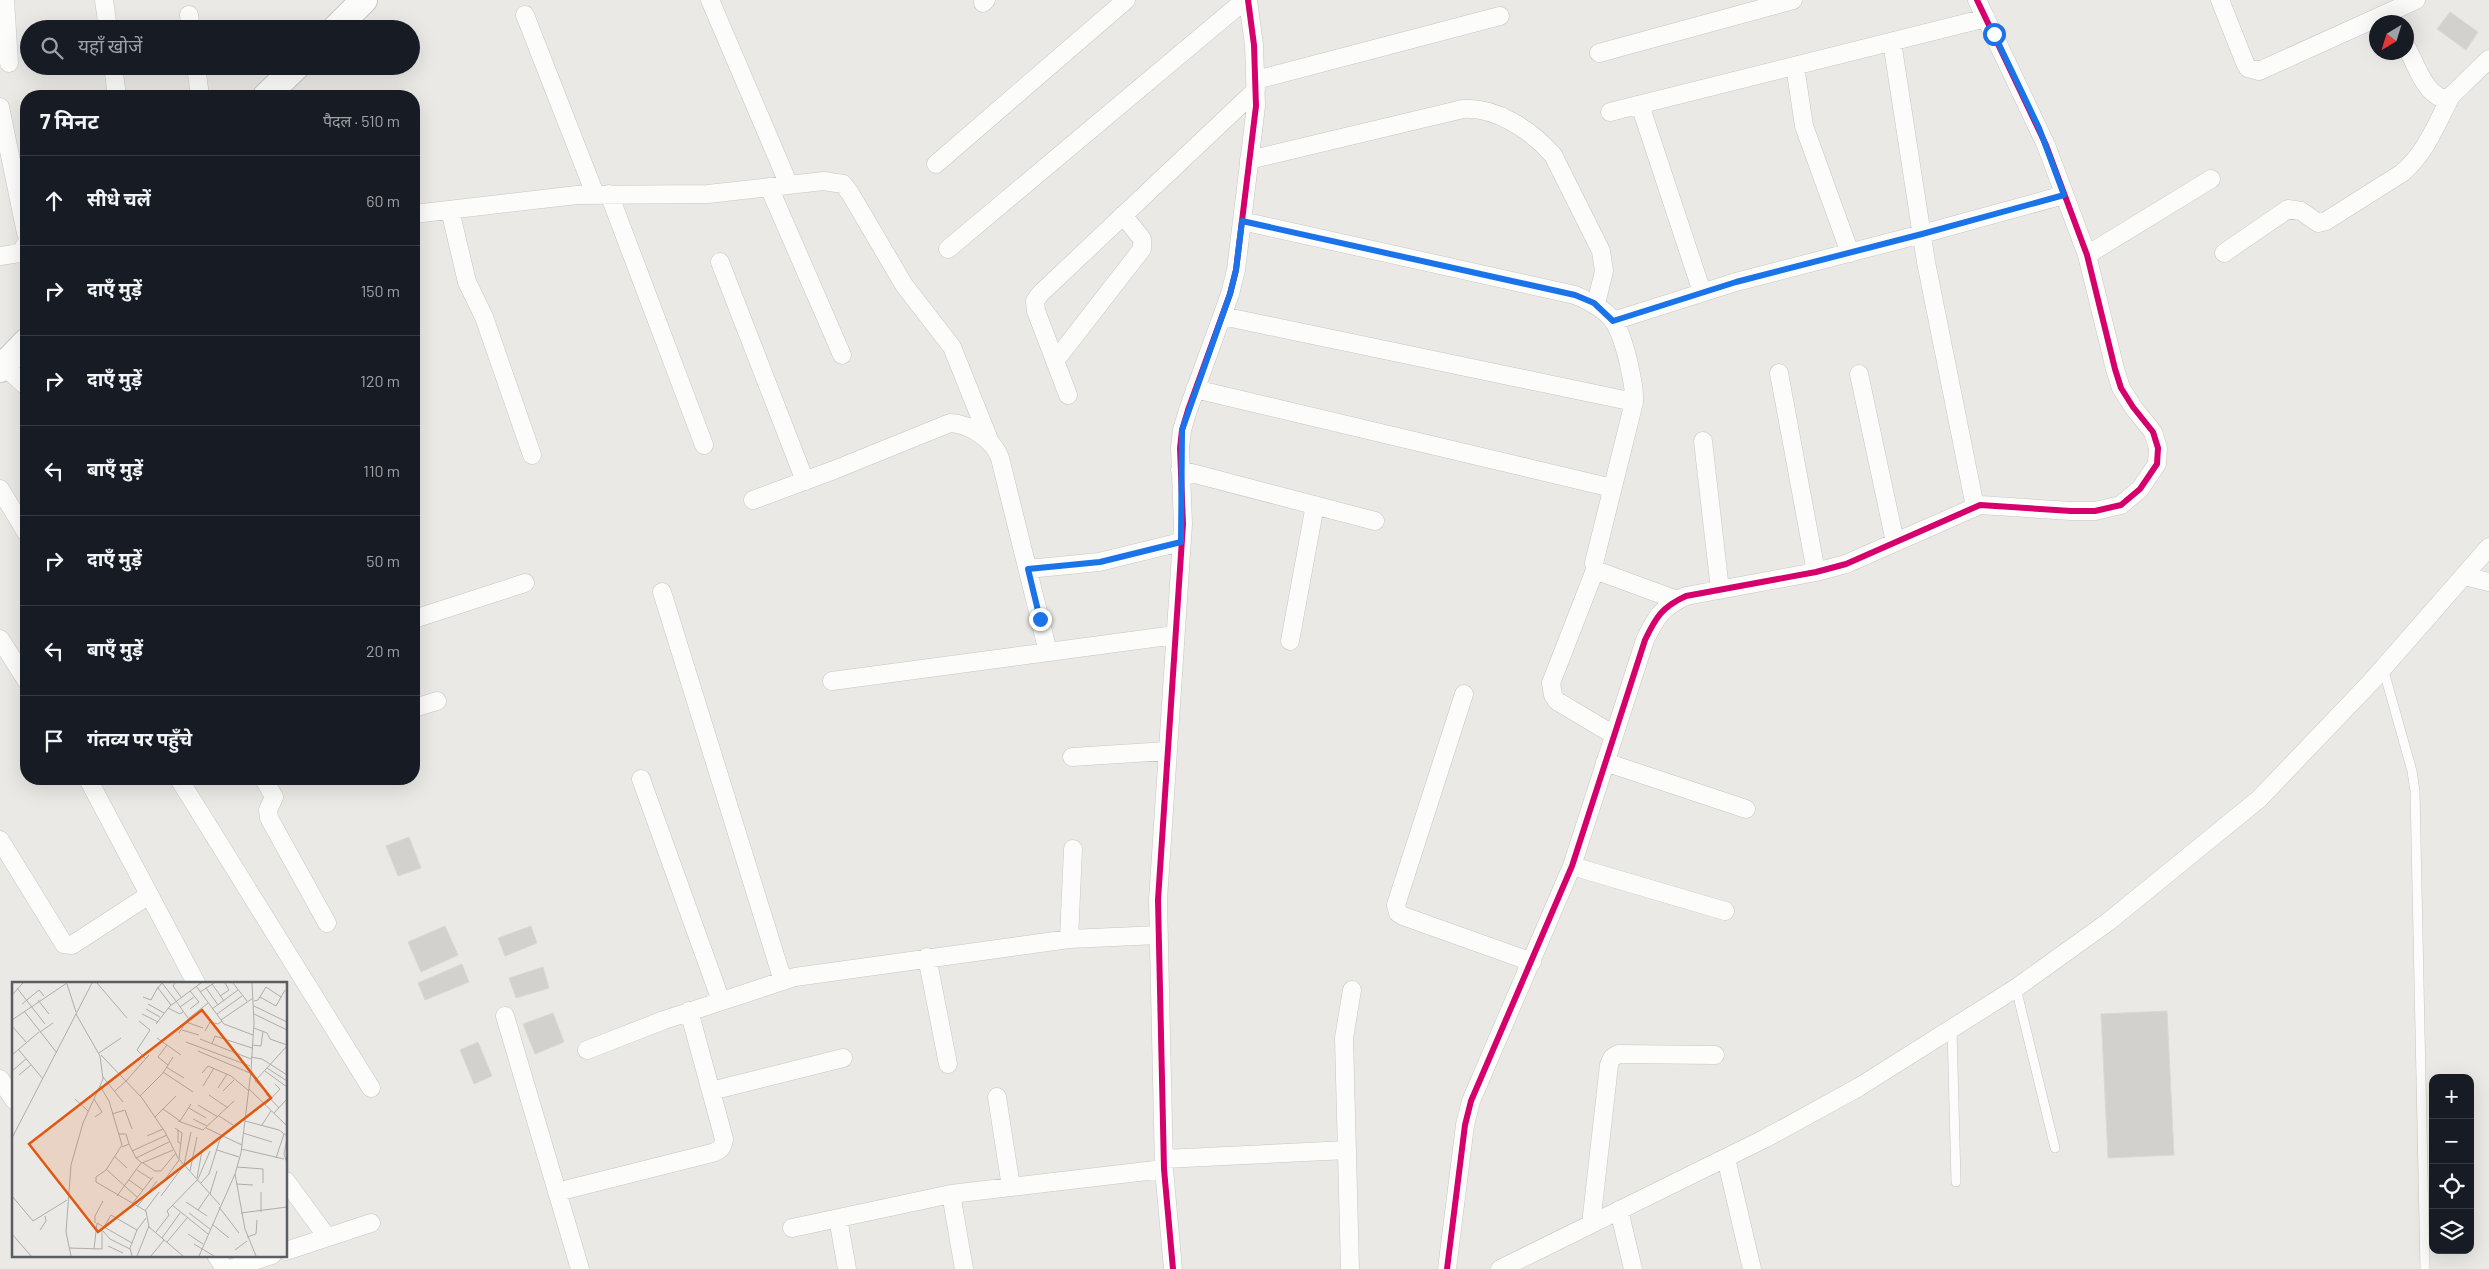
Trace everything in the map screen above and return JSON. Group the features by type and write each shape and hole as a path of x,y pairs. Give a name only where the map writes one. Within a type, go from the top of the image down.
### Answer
{"street":[{"path":"5,0 9,63"},
{"path":"104,0 107,20"},
{"path":"344,20 364,0"},
{"path":"710,0 789,185"},
{"path":"936,164 1126,0"},
{"path":"1173,1269 1164,1164 1158,879 1183,517 1180,470 1182,430 1236,270 1256,85 1247,0"},
{"path":"948,249 1247,0"},
{"path":"1599,54 1793,0"},
{"path":"1447,1269 1465,1125 1471,1101 1572,866 1645,640 1656,617 1677,600 1686,596 1816,572 1846,564 1980,505 2071,511 2104,509 2120,505 2140,489 2157,464 2158,448 2153,432 2121,388 2087,255 2039,128 1978,0"},
{"path":"2220,0 2245,63 2253,71 2259,71 2303,53 2416,0"},
{"path":"526,15 602,194 704,445"},
{"path":"1068,395 1036,311 1035,301 1040,294 1256,85 1500,16"},
{"path":"1610,112 1986,18"},
{"path":"1892,42 1922,234 1975,507"},
{"path":"2224,254 2288,209 2301,211 2318,223 2326,221 2402,173 2423,150 2452,96 2489,59"},
{"path":"2413,60 2428,89 2434,96 2443,99 2452,96"},
{"path":"1795,66 1804,126 1850,253"},
{"path":"114,75 116,90"},
{"path":"197,75 199,90"},
{"path":"272,90 288,75"},
{"path":"1640,105 1702,292"},
{"path":"0,107 20,204"},
{"path":"1249,160 1463,109 1477,108 1492,112 1531,134 1542,142 1553,155 1601,251 1604,271 1596,304"},
{"path":"2087,255 2211,180"},
{"path":"420,213 602,194 708,194 834,181 843,184 904,285 952,347 990,442 1000,458 1048,652"},
{"path":"769,187 842,355"},
{"path":"1613,321 1702,292 2064,195"},
{"path":"450,210 467,282 484,317 532,455"},
{"path":"1055,361 1142,249 1142,239 1123,215"},
{"path":"1242,221 1575,295 1596,304 1613,321 1620,331 1635,390 1634,402 1594,563 1595,570 1551,683 1551,689 1557,701 1614,735"},
{"path":"0,256 20,253"},
{"path":"720,262 805,481"},
{"path":"1222,316 1634,402"},
{"path":"20,348 2,367 20,381"},
{"path":"1779,373 1816,572"},
{"path":"1859,374 1895,542"},
{"path":"1195,390 1612,488"},
{"path":"753,500 950,423 969,427 990,442"},
{"path":"1703,442 1720,590"},
{"path":"1180,470 1375,521"},
{"path":"0,489 20,522"},
{"path":"1290,641 1315,505"},
{"path":"1028,569 1105,562 1181,542"},
{"path":"1500,1269 1726,1158 1859,1087 2016,988 2108,922 2259,799 2383,668 2489,547"},
{"path":"1595,570 1677,600"},
{"path":"2464,576 2489,582"},
{"path":"420,618 525,583"},
{"path":"662,592 783,980"},
{"path":"832,681 1175,635"},
{"path":"0,640 20,671"},
{"path":"1464,694 1396,905 1397,909 1403,916 1532,962"},
{"path":"420,706 437,702"},
{"path":"1072,757 1167,751"},
{"path":"1605,762 1746,809"},
{"path":"641,779 720,1001"},
{"path":"91,785 195,982"},
{"path":"183,785 371,1088"},
{"path":"267,785 274,797 268,810 269,818 327,923"},
{"path":"0,840 64,944 72,945 149,895"},
{"path":"1069,939 1072,849"},
{"path":"1572,866 1725,912"},
{"path":"587,1050 689,1011 783,980 927,957 1069,939 1159,934"},
{"path":"927,957 948,1064"},
{"path":"1350,1269 1344,1038 1352,990"},
{"path":"557,1192 719,1151 724,1145 724,1139 689,1011"},
{"path":"505,1016 580,1269"},
{"path":"1591,1224 1609,1065 1612,1058 1618,1054 1715,1055"},
{"path":"711,1091 843,1058"},
{"path":"0,1079 12,1097"},
{"path":"997,1097 1011,1187"},
{"path":"792,1228 951,1194 1164,1164 1347,1150"},
{"path":"1726,1158 1752,1269"},
{"path":"288,1184 327,1237"},
{"path":"951,1194 964,1269"},
{"path":"1619,1210 1633,1269"},
{"path":"838,1218 847,1269"},
{"path":"288,1250 371,1223"},
{"path":"217,1256 225,1269"},
{"path":"230,1269 269,1256"}],"lane":[{"path":"2383,668 2412,771 2415,792 2425,1269"},
{"path":"2016,988 2055,1148"},
{"path":"1952,1028 1956,1182"}],"building":[{"path":"2450,12 2478,32 2466,50 2437,29"},
{"path":"409,837 421,868 398,876 386,846"},
{"path":"445,926 458,955 421,972 408,942"},
{"path":"531,926 537,943 505,956 498,938"},
{"path":"462,964 469,982 425,1000 418,983"},
{"path":"543,967 549,988 516,998 509,978"},
{"path":"2167,1011 2174,1155 2108,1158 2101,1014"},
{"path":"553,1013 564,1042 535,1054 523,1024"},
{"path":"478,1042 492,1076 474,1084 460,1050"}],"cycle path":[{"path":"1173,1269 1164,1169 1158,900 1183,524 1180,448 1182,430 1188,410 1230,294 1236,270 1256,106 1254,45 1248,0"},
{"path":"1447,1269 1465,1125 1471,1101 1572,866 1645,640 1665,609 1686,596 1816,572 1846,564 1980,505 2071,511 2095,511 2121,505 2140,489 2157,464 2158,448 2153,432 2121,388 2087,255 2046,145 1977,0"}],"route":[{"path":"1040,619 1028,569 1100,562 1181,542 1183,517 1180,448 1182,430 1230,294 1236,270 1242,221 1575,295 1594,303 1608,314 1613,321 1736,282 2064,195 2039,128 1994,34"}]}
